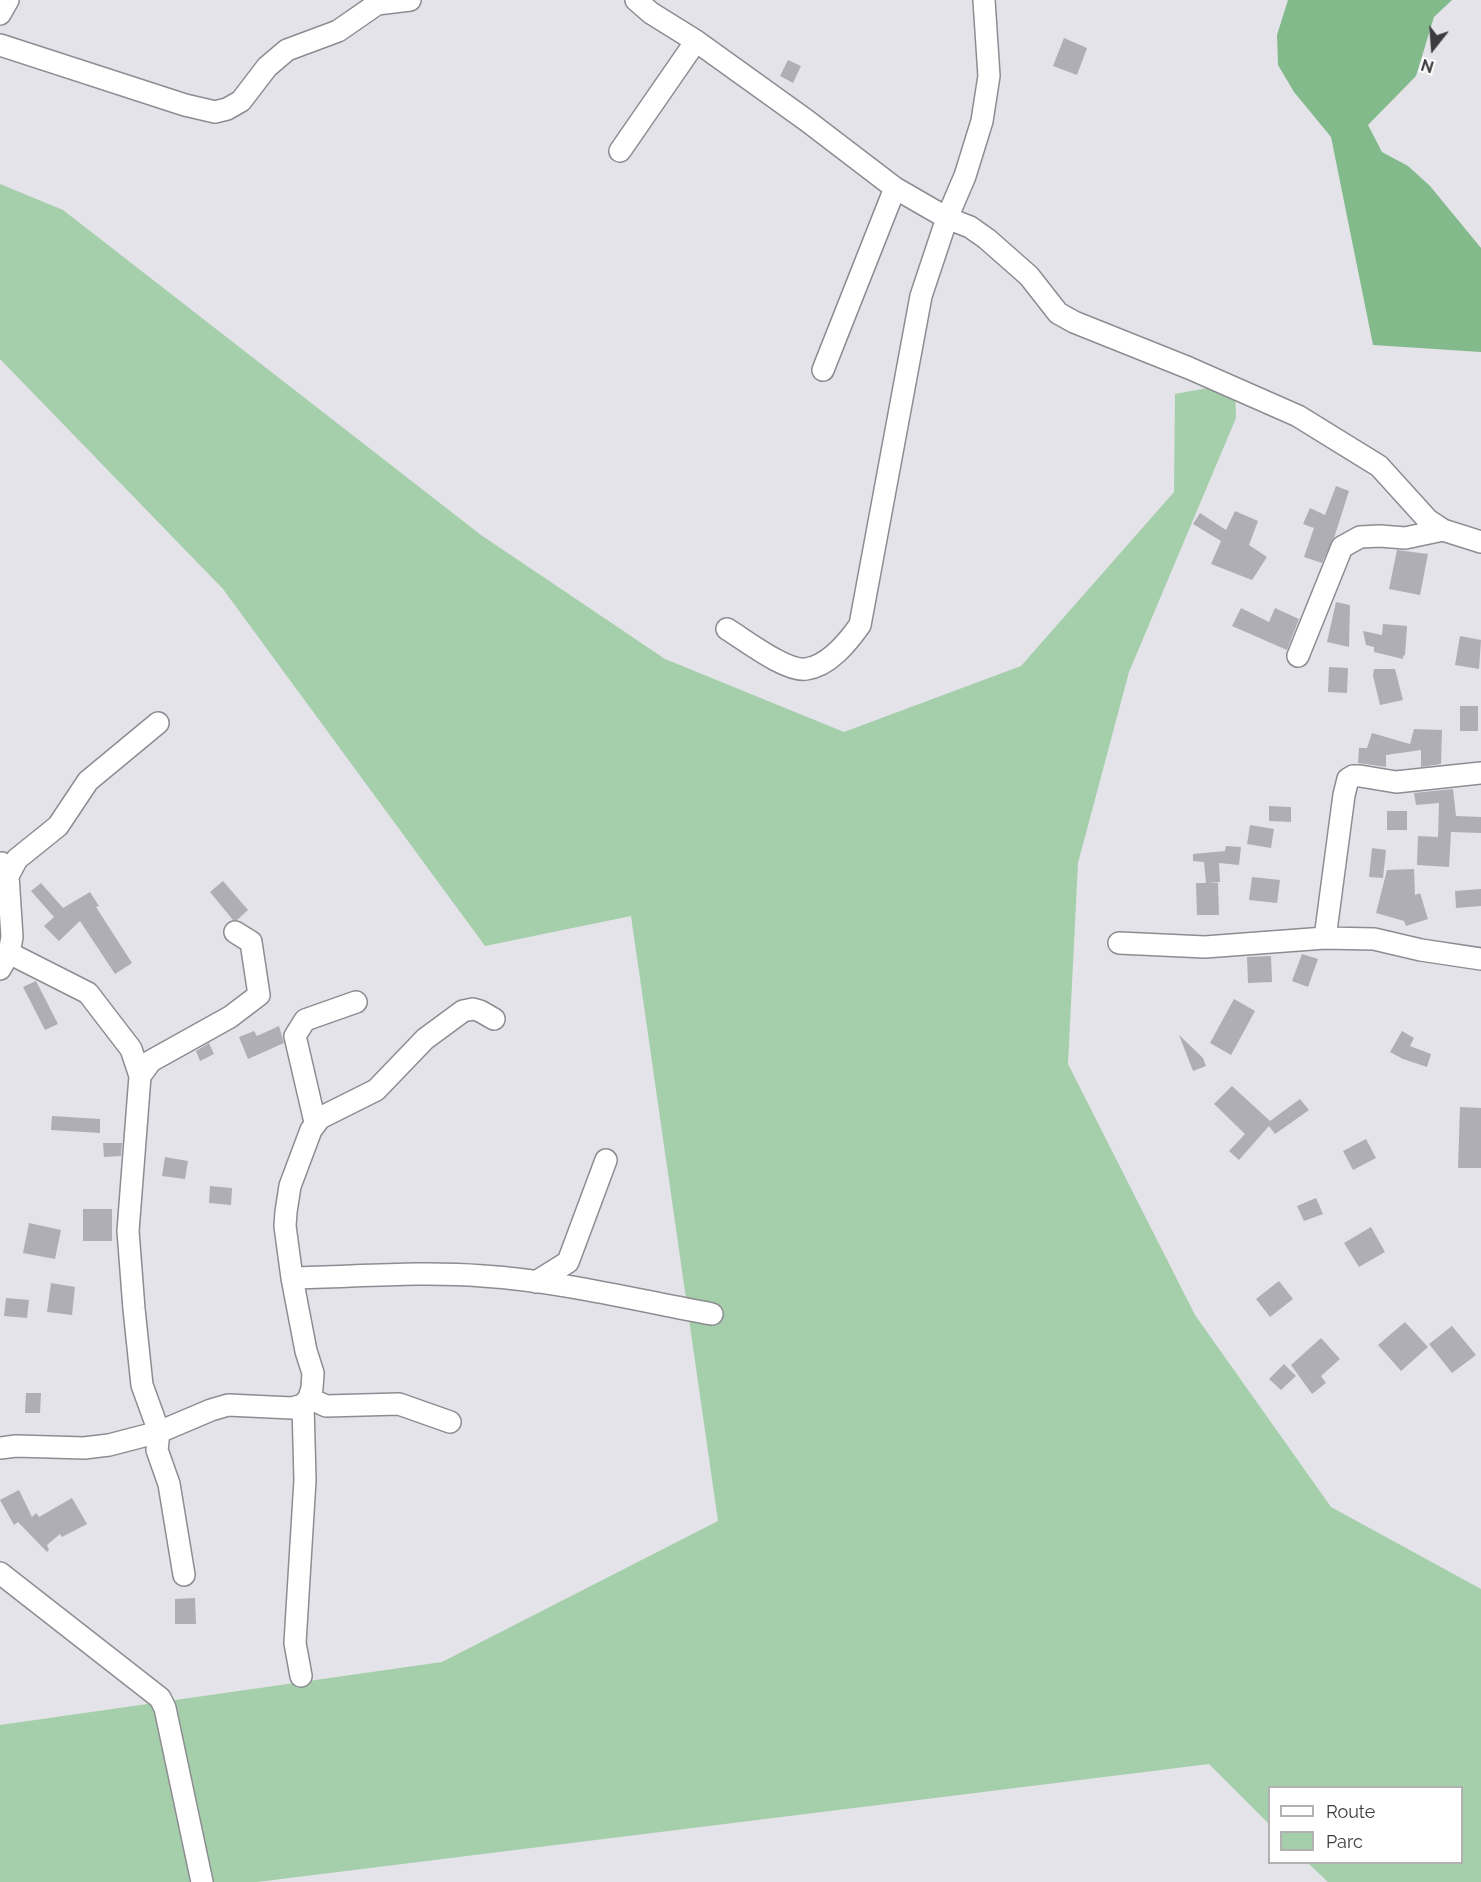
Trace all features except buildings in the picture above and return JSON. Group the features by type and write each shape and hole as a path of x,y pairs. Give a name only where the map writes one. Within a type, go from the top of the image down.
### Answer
{"street":[{"path":"0,14 8,0"},
{"path":"0,45 185,105 215,112 227,109 241,101 267,67 287,50 338,32 377,4 410,0"},
{"path":"636,0 651,13 696,41 806,120 895,188 987,238 1029,276 1058,313 1074,322 1190,368 1298,416 1379,466 1428,520 1443,530 1481,542"},
{"path":"727,629 789,667 806,669 827,660 850,640 860,625 921,296 947,218 965,176 982,121 989,76 984,0"},
{"path":"620,151 696,41"},
{"path":"823,370 895,188"},
{"path":"1298,656 1342,547 1360,537 1405,538 1443,530"},
{"path":"158,723 88,780 58,826 4,868 12,937 5,961 88,993 131,1049 140,1076 128,1231 142,1385 159,1432 157,1450 169,1484 184,1575"},
{"path":"1325,938 1348,779 1360,776 1396,782 1481,773"},
{"path":"140,1076 151,1061 230,1017 259,995 251,942 235,932"},
{"path":"1119,943 1205,947 1325,938 1374,939 1421,951 1481,958"},
{"path":"301,1676 295,1643 305,1480 306,1402 312,1388 313,1373 306,1351 292,1278 285,1226 290,1186 315,1122 295,1036 305,1020 356,1002"},
{"path":"315,1122 381,1087 425,1039 464,1011 473,1009 494,1019"},
{"path":"536,1282 568,1262 606,1160"},
{"path":"292,1278 430,1273 485,1276 536,1282 712,1314"},
{"path":"0,1448 16,1446 84,1448 129,1441 228,1405 292,1407 306,1402 326,1406 399,1404 450,1422"},
{"path":"0,1573 160,1698 165,1708 202,1882"}],"green space":[{"path":"1288,0 1452,0 1434,17 1416,76 1368,125 1382,152 1408,166 1430,186 1481,248 1481,352 1373,345 1331,137 1294,92 1278,65 1277,35"},
{"path":"0,184 63,210 481,535 665,659 844,732 1021,666 1174,492 1175,394 1235,383 1236,418 1129,672 1078,863 1068,1064 1195,1315 1331,1507 1481,1589 1481,1882 1328,1882 1309,1864 1463,1864 1463,1786 1268,1786 1268,1823 1209,1764 257,1882 0,1882 0,1725 442,1662 718,1521 631,916 485,946 223,589 0,359"}]}
